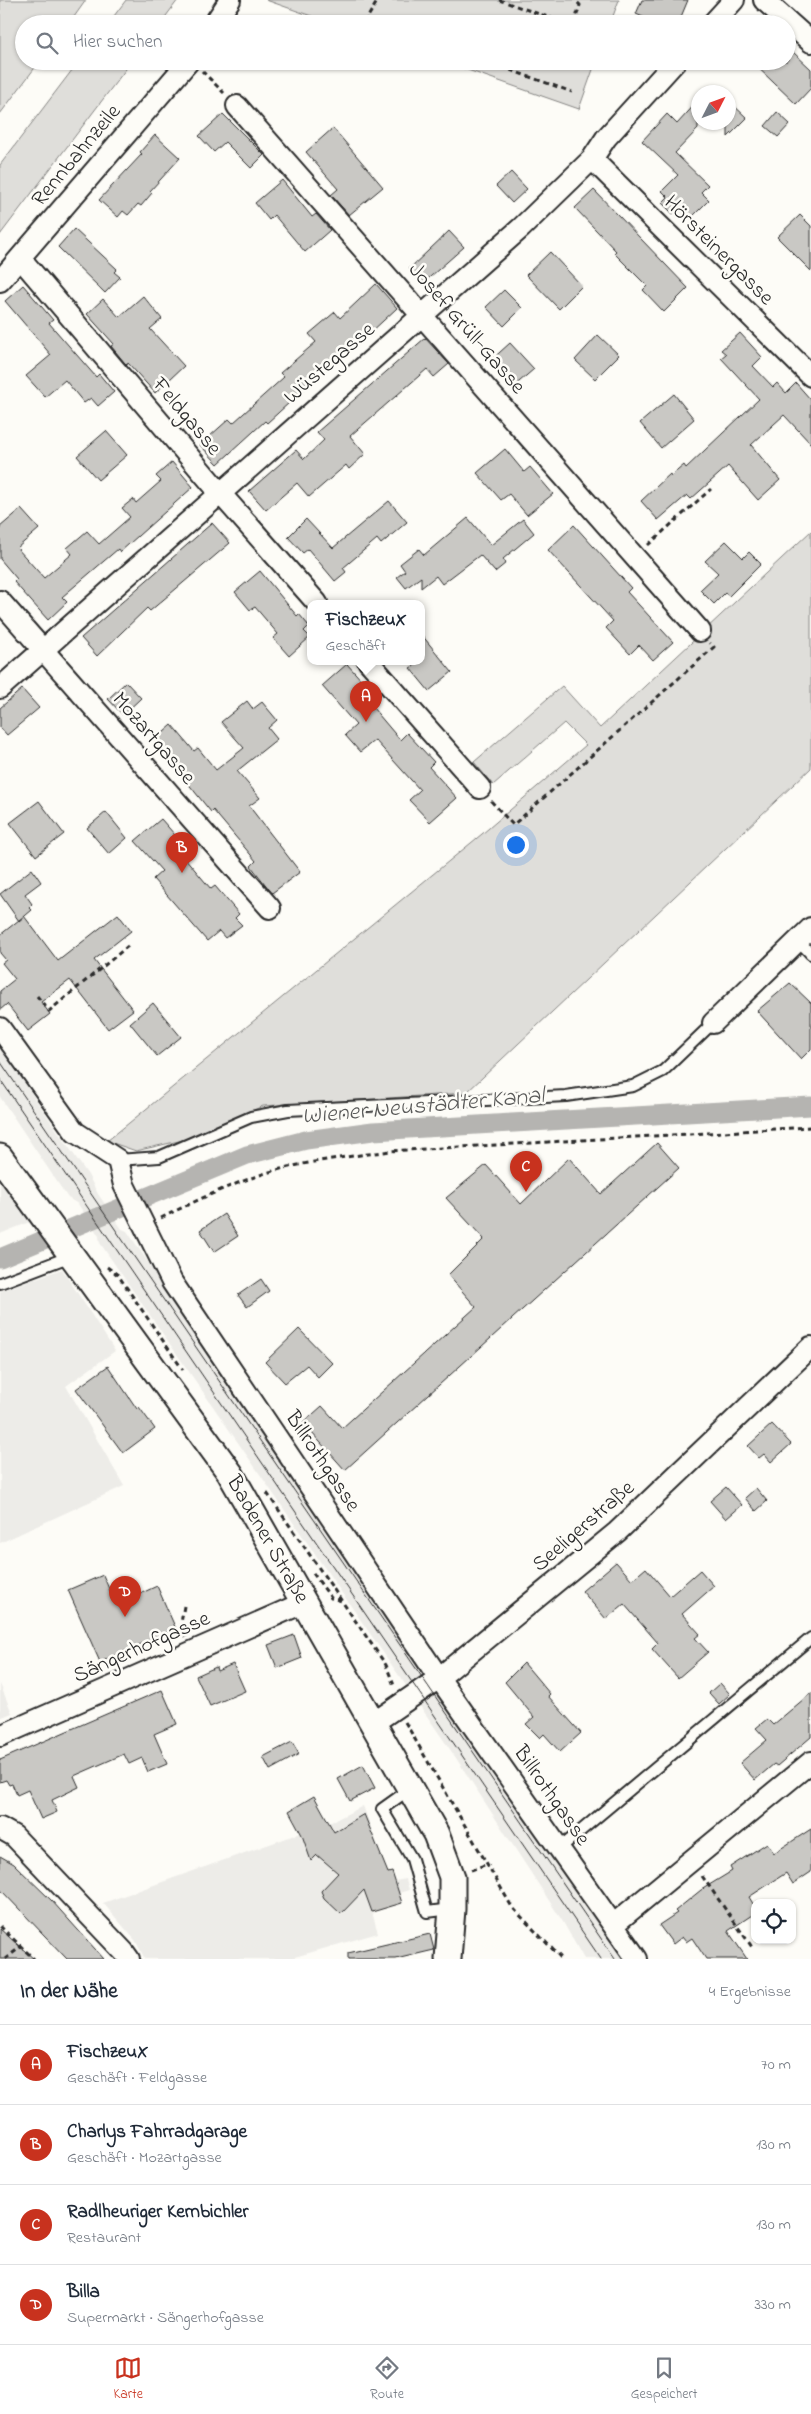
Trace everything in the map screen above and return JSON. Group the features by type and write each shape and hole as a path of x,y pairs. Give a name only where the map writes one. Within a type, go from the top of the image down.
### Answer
{"street":[{"path":"220,15 230,0"},
{"path":"720,15 734,0"},
{"path":"764,0 781,15"},
{"path":"796,29 811,42"},
{"name":"Rennbahnzeile","path":"0,281 189,70"},
{"name":"Wüstegasse","path":"0,688 521,228 592,159 606,138 668,70"},
{"name":"Josef Grüll-Gasse","path":"237,106 700,631"},
{"name":"Hörsteinergasse","path":"592,159 811,376"},
{"name":"Feldgasse","path":"21,259 220,493 314,600"},
{"name":"Mozartgasse","path":"0,601 270,908"},
{"path":"372,665 480,788"},
{"path":"713,1023 807,941"},
{"path":"0,1028 75,1132 118,1160"},
{"name":"Badener Straße","path":"0,1157 230,1474 436,1834 452,1878 452,1909 448,1959"},
{"name":"Billrothgasse","path":"118,1160 124,1185 172,1282 439,1678 637,1959"},
{"name":"Seeligerstraße","path":"372,1724 439,1678 617,1532 811,1347"},
{"name":"Sängerhofgasse","path":"0,1736 304,1603"},
{"path":"613,1925 811,1762"},
{"path":"0,1828 14,1836 129,1959"}],"lane":[{"path":"118,1160 159,1157 251,1117 288,1110 566,1096 633,1086 663,1071 713,1023"},
{"path":"0,1283 70,1252"},
{"path":"559,1849 811,1638"},
{"path":"410,1789 382,1809 412,1859 427,1912 452,1909"}],"path":[{"path":"369,15 378,0"},
{"path":"499,0 542,15"},
{"path":"575,0 580,5 577,15"},
{"path":"200,70 237,106"},
{"path":"510,70 572,92"},
{"path":"635,556 711,489"},
{"path":"480,788 513,825 714,647 700,631"},
{"path":"37,996 49,1011 128,946"},
{"path":"142,1222 266,1173 321,1160 390,1151 811,1127"},
{"path":"184,1606 181,1623 192,1652"},
{"path":"399,1704 402,1718 512,1907 562,1959"},
{"path":"691,1861 752,1947"},
{"path":"0,1926 34,1959"},
{"path":"5,1959 22,1946"}],"shaded area":[{"path":"0,0 86,0 75,15 15,15 15,70 33,70 0,114"},
{"path":"126,0 178,0 167,15 115,15"},
{"path":"266,0 619,0 613,15 308,15"},
{"path":"72,70 125,70 0,235 0,165"},
{"path":"468,70 593,70 579,109"},
{"path":"811,531 811,768 466,1093 263,1106 183,1140 136,1151 107,1141 482,834 586,745 564,723 493,785 474,762 562,686 600,728"},
{"path":"0,1048 88,1175 98,1194 122,1229 127,1231 362,1580 626,1959 584,1959 563,1922 456,1758 100,1243 99,1236 78,1204 68,1198 0,1097"},
{"path":"0,1164 32,1221 0,1234"},
{"path":"62,1269 115,1351 66,1386 124,1486 0,1543 0,1291"},
{"path":"0,1684 12,1713 0,1718"},
{"path":"363,1806 388,1873 392,1872 395,1881 406,1879 409,1890 399,1893 402,1903 372,1912 378,1933 288,1959 145,1959 135,1940 103,1903 329,1823"}],"building":[{"path":"642,0 688,0 682,15 636,14"},
{"path":"796,55 811,69 811,88 796,104 760,70 796,70"},
{"path":"736,108 747,118 736,129"},
{"path":"691,109 691,130 697,130 675,153 708,185 701,192 709,200 690,219 679,208 673,214 662,203 668,197 662,191 678,175 642,141 667,114 677,124"},
{"path":"777,112 790,124 778,137 765,126"},
{"path":"223,114 264,155 251,168 225,142 214,152 199,136"},
{"path":"333,128 383,187 349,215 331,195 338,189 306,152"},
{"path":"728,130 735,130 728,137"},
{"path":"155,135 180,158 150,191 152,193 141,206 138,204 128,215 123,211 118,217 99,200 142,154 140,152"},
{"path":"511,172 527,189 512,203 496,186"},
{"path":"282,180 312,217 316,214 330,230 305,252 274,215 269,220 255,203"},
{"path":"594,190 688,288 664,312 643,290 647,286 614,253 616,251 575,208"},
{"path":"800,215 811,226 811,271 777,237"},
{"path":"74,229 117,269 114,272 120,277 105,293 58,247"},
{"path":"449,231 464,247 422,284 409,269"},
{"path":"550,252 582,286 559,309 526,275"},
{"path":"376,284 397,308 356,346 335,364 334,362 267,423 265,421 218,464 200,445 229,419 233,423 284,377 280,373 316,342 309,334 335,312 340,318"},
{"path":"23,285 53,320 49,323 96,377 99,374 114,392 98,406 91,398 84,403 65,380 45,397 26,376 51,355 5,301"},
{"path":"504,290 522,308 504,326 486,307"},
{"path":"143,296 162,319 150,329 184,366 155,393 128,363 127,365 124,362 111,346 114,344 87,314 103,299 119,317"},
{"path":"740,333 762,357 753,366 773,387 777,383 786,393 796,383 811,400 811,444 784,415 751,445 780,480 758,500 728,466 691,499 687,495 658,520 641,501 670,474 671,476 684,465 686,468 759,399 721,358 726,354 721,350"},
{"path":"598,335 619,355 595,379 575,360"},
{"path":"425,338 449,364 434,377 427,369 350,436 365,454 349,469 346,465 309,497 297,483 266,510 249,491 296,450 304,459 324,440 317,432"},
{"path":"510,343 534,369 512,388 489,362"},
{"path":"674,394 694,419 661,448 640,423"},
{"path":"106,431 127,455 98,480 77,456"},
{"path":"505,449 524,472 530,467 553,494 527,515 509,494 501,500 477,473"},
{"path":"172,462 193,487 120,552 118,549 62,597 67,602 48,620 14,582 17,579 0,559 0,527 21,509 39,529 17,548 44,578 72,554 67,548 87,531 99,544 130,517 122,508 133,499 136,503 161,481 156,476"},
{"path":"389,501 407,522 381,544 377,539 343,568 346,572 335,581 308,549 303,553 288,537 306,519 333,548"},
{"path":"468,518 491,545 523,519 534,533 503,559 506,563 495,572 480,555 442,584 436,576 421,588 421,577 406,588 397,577 405,571 400,564 419,549 424,555"},
{"path":"212,523 230,543 150,611 147,608 97,656 81,638"},
{"path":"574,525 631,588 627,592 673,642 653,660 639,645 630,654 606,628 613,621 548,550"},
{"path":"726,541 743,558 749,552 761,564 729,596 725,593 714,604 700,590 718,573 705,561"},
{"path":"260,571 297,616 299,614 307,624 307,628 304,631 307,634 307,640 289,656 273,638 278,634 255,607 250,610 235,592"},
{"path":"425,639 452,672 429,691 410,668 415,665 425,665"},
{"path":"348,665 364,683 357,689 400,740 407,733 434,762 429,767 457,798 430,822 409,800 420,790 375,740 360,752 345,735 356,725 322,686"},
{"path":"126,682 141,698 123,715 108,699"},
{"path":"22,689 39,708 7,735 0,727 0,708"},
{"path":"247,701 253,709 262,702 277,720 268,728 277,739 237,771 260,798 249,806 300,872 272,893 251,866 256,861 213,810 211,812 154,741 172,725 194,751 198,748 216,770 244,748 221,722"},
{"path":"39,801 64,834 36,856 10,823"},
{"path":"106,812 127,838 109,854 87,828"},
{"path":"161,819 175,835 169,839 211,889 215,886 239,914 235,918 242,925 225,938 219,931 207,941 153,879 162,871 135,841"},
{"path":"32,869 41,882 25,894 32,904 29,907 32,910 19,921 0,894"},
{"path":"118,914 131,931 94,960 133,1010 108,1029 70,980 41,1002 50,1014 28,1031 7,1004 0,1010 0,991 15,979 2,963 6,960 0,953 0,935 24,916 58,961"},
{"path":"790,983 811,1003 811,1049 801,1059 757,1011"},
{"path":"153,1003 181,1037 157,1056 130,1023"},
{"path":"657,1143 679,1168 345,1470 303,1423 322,1406 342,1428 476,1307 448,1275 484,1239 446,1198 486,1165 521,1204 569,1158 601,1194"},
{"path":"224,1214 238,1236 214,1252 200,1230"},
{"path":"261,1279 269,1291 247,1307 238,1295"},
{"path":"299,1329 332,1363 318,1377 307,1365 285,1383 265,1362"},
{"path":"108,1366 137,1409 139,1407 155,1429 123,1453 76,1389"},
{"path":"772,1424 791,1444 771,1462 764,1454 759,1458 748,1446"},
{"path":"726,1487 742,1505 726,1519 710,1501"},
{"path":"756,1488 767,1501 756,1511 745,1498"},
{"path":"616,1562 632,1580 646,1568 670,1596 700,1570 714,1586 682,1614 700,1634 695,1638 708,1652 678,1678 652,1649 658,1643 624,1604 606,1619 582,1591"},
{"path":"103,1575 116,1605 157,1586 176,1629 100,1662 68,1590"},
{"path":"294,1635 302,1658 277,1668 268,1645"},
{"path":"524,1663 550,1694 548,1696 581,1733 560,1752 544,1734 540,1738 526,1724 534,1717 505,1682"},
{"path":"233,1664 245,1691 210,1706 196,1676 216,1667 217,1671"},
{"path":"720,1683 730,1694 719,1704 709,1693"},
{"path":"162,1690 177,1724 154,1734 167,1764 148,1772 142,1758 129,1764 124,1754 74,1776 79,1787 52,1800 57,1812 41,1819 28,1790 17,1795 12,1784 9,1785 6,1780 0,1782 0,1760"},
{"path":"811,1693 811,1737 777,1766 774,1764 755,1780 740,1763 767,1740 756,1728 767,1719 773,1725"},
{"path":"292,1742 299,1754 270,1770 263,1757"},
{"path":"363,1765 375,1788 350,1801 338,1779"},
{"path":"314,1796 334,1832 364,1814 388,1873 392,1872 402,1903 372,1912 364,1890 341,1914 324,1898 321,1891 338,1873 317,1855 311,1861 302,1835 289,1811"},
{"path":"811,1829 811,1872 793,1884 786,1873 749,1897 751,1900 751,1916 728,1931 747,1959 706,1959 692,1938 686,1942 682,1937 673,1944 659,1925 677,1913 675,1911 701,1890 732,1871 730,1867 767,1843 774,1853"},
{"path":"0,1856 14,1864 52,1901 104,1959 67,1959 0,1889"},
{"path":"0,1929 34,1959 0,1959"},
{"path":"430,1934 434,1950 396,1959 348,1959 348,1953"}],"waterway":[{"name":"Wiener Neustädter Kanal","path":"0,1258 247,1155 306,1140 373,1131 811,1106"}],"tram line":[{"path":"0,1061 615,1959"},
{"path":"0,1079 601,1959"}],"place":[{"name":"FischzeuX","path":"366,722"},
{"name":"Charlys Fahrradgarage","path":"182,873"},
{"name":"Radlheuriger Kernbichler","path":"526,1192"},
{"name":"Billa","path":"125,1617"}]}
